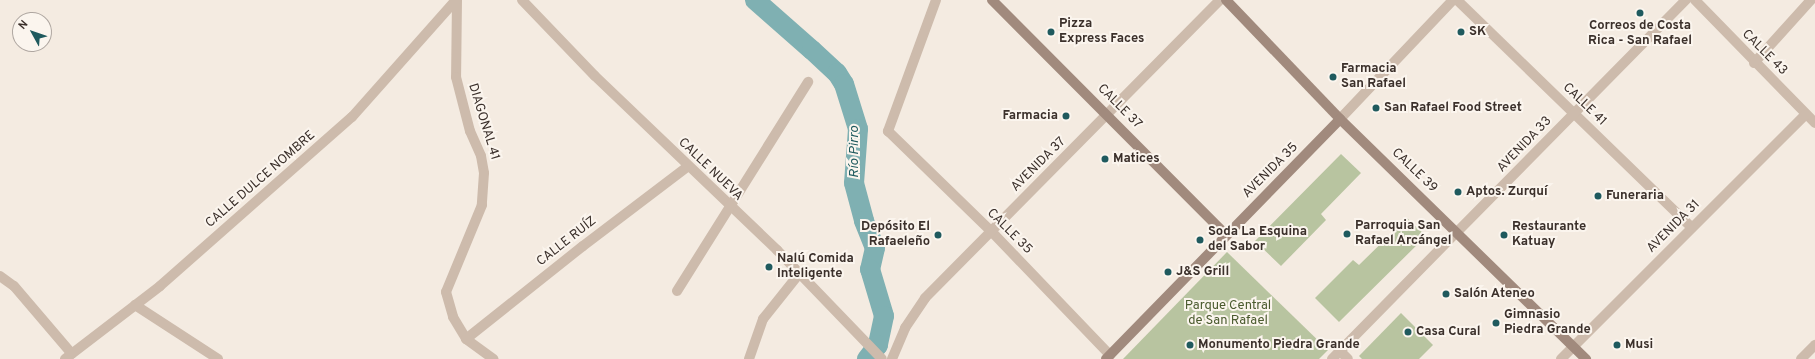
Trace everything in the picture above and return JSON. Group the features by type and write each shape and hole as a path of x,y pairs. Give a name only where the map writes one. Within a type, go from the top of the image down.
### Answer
{"main road":[{"name":"CALLE 37","path":"992,0 1108,114 1226,235"},
{"name":"CALLE 39","path":"1226,0 1340,119 1458,231 1586,359"},
{"name":"AVENIDA 35","path":"1108,357 1340,119"}],"street":[{"name":"DIAGONAL 41","path":"457,0 456,77 470,131 481,156 484,173 482,205 446,292 453,317 466,339"},
{"name":"CALLE DULCE NOMBRE","path":"68,356 135,305 352,117 457,0"},
{"name":"CALLE NUEVA","path":"522,0 687,167 799,274 881,358"},
{"name":"CALLE 35","path":"936,0 888,129 990,231 1108,357"},
{"name":"AVENIDA 37","path":"892,359 905,328 920,304 990,231 1220,0"},
{"name":"AVENIDA 35","path":"1340,119 1454,0"},
{"name":"CALLE 41","path":"1457,0 1692,228"},
{"name":"AVENIDA 33","path":"1332,359 1686,0"},
{"name":"CALLE 43","path":"1695,0 1815,123"},
{"path":"1754,62 1811,0"},
{"path":"677,291 808,82"},
{"name":"AVENIDA 31","path":"1561,359 1806,114"},
{"name":"CALLE RUÍZ","path":"466,339 583,246 687,167"},
{"path":"748,359 763,319 799,274"},
{"path":"0,276 14,286 68,356"},
{"path":"135,305 218,359"},
{"path":"466,339 494,359"},
{"path":"1801,359 1815,345"},
{"path":"1340,351 1348,359"}],"green space":[{"path":"1341,154 1361,173 1321,214 1326,220 1281,266 1255,241"},
{"path":"1407,218 1426,236 1339,322 1315,298 1353,260 1359,265"},
{"name":"Parque Central de San Rafael","path":"1227,252 1328,350 1319,359 1123,359"},
{"name":"Casa Cural","path":"1401,313 1433,345 1419,359 1362,359 1359,356"}],"waterway":[{"name":"Río Pirro","path":"755,0 837,73 844,84 858,129 854,183 864,221 875,248 870,269 884,316 878,345 867,359"}],"place":[{"name":"Correos de Costa Rica - San Rafael","path":"1640,13"},
{"name":"Pizza Express Faces","path":"1051,32"},
{"name":"SK","path":"1461,32"},
{"name":"Farmacia San Rafael","path":"1333,77"},
{"name":"San Rafael Food Street","path":"1376,108"},
{"name":"Farmacia","path":"1066,116"},
{"name":"Matices","path":"1105,159"},
{"name":"Aptos. Zurquí","path":"1458,192"},
{"name":"Funeraria","path":"1598,196"},
{"name":"Parroquia San Rafael Arcángel","path":"1347,234"},
{"name":"Depósito El Rafaeleño","path":"938,235"},
{"name":"Restaurante Katuay","path":"1504,235"},
{"name":"Soda La Esquina del Sabor","path":"1200,240"},
{"name":"Nalú Comida Inteligente","path":"769,267"},
{"name":"J&S Grill","path":"1168,272"},
{"name":"Salón Ateneo","path":"1446,294"},
{"name":"Gimnasio Piedra Grande","path":"1496,323"},
{"name":"Casa Cural","path":"1408,332"},
{"name":"Monumento Piedra Grande","path":"1190,345"},
{"name":"Musi","path":"1617,345"}]}
